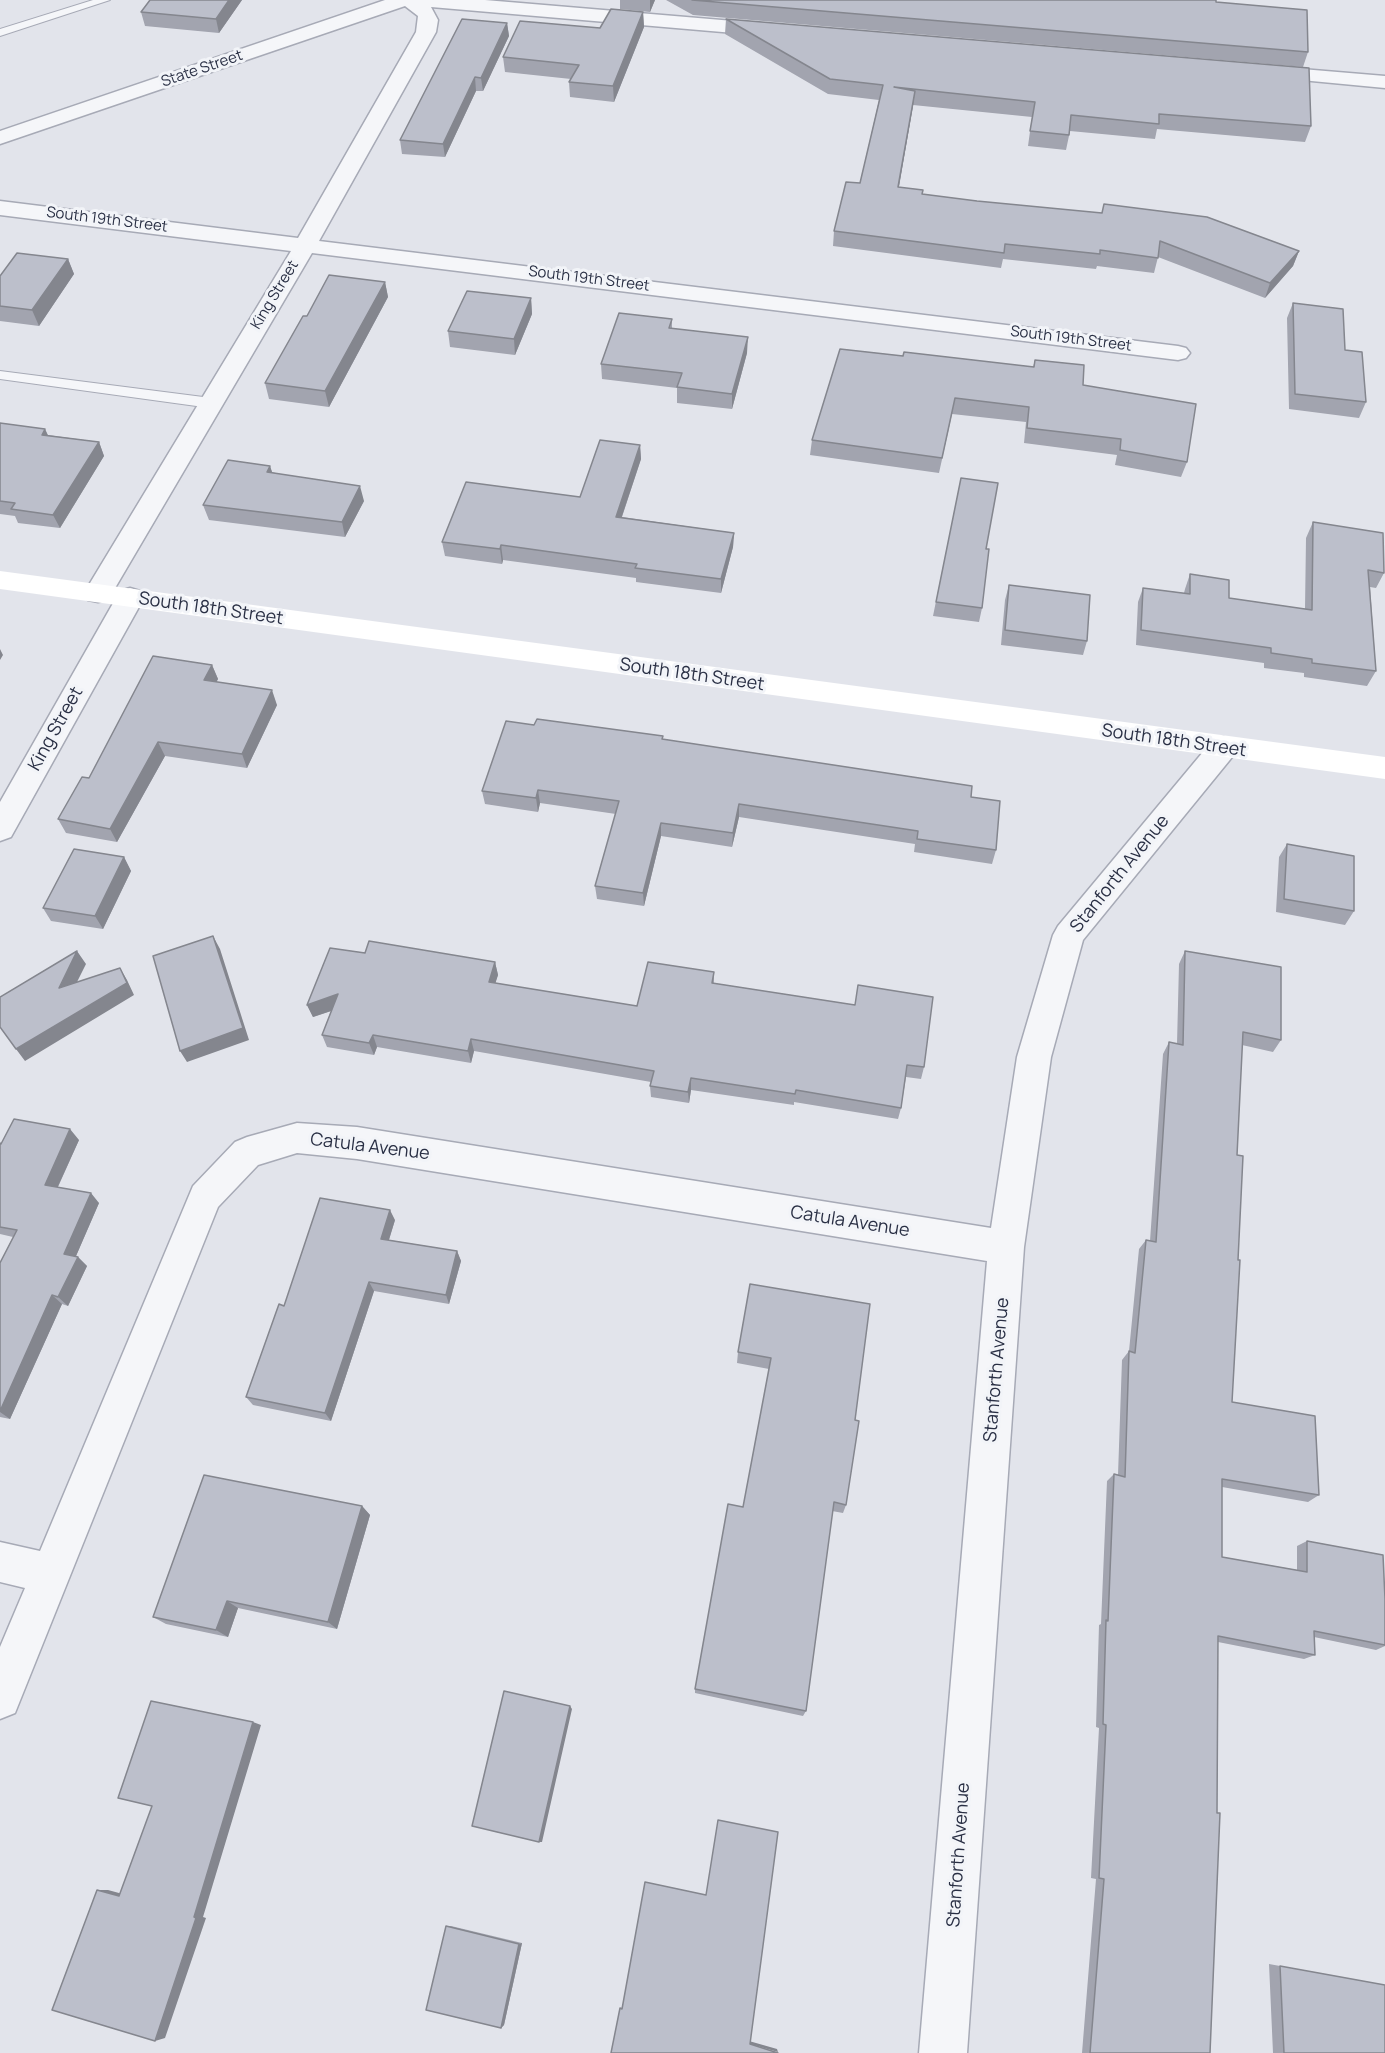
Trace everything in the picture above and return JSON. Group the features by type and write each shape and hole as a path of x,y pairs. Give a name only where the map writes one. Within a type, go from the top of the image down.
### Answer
{"main road":[{"name":"South 18th Street","path":"0,580 1223,748 1385,768"}],"street":[{"name":"State Street","path":"0,138 403,0"},
{"name":"King Street","path":"98,593 306,244 426,32 430,21 426,12 408,0"},
{"path":"418,0 788,32"},
{"path":"1242,70 1385,82"},
{"name":"South 19th Street","path":"0,208 1178,353"},
{"name":"King Street","path":"0,829 130,598"},
{"name":"Stanforth Avenue","path":"943,2053 1006,1247 1034,1058 1069,935 1223,748"},
{"name":"Catula Avenue","path":"50,1573 205,1197 247,1153 297,1138 357,1143 1006,1247"},
{"path":"0,1562 50,1573 0,1698"}],"lane":[{"path":"0,33 104,0"},
{"path":"0,375 211,403"}],"building":[{"path":"150,0 229,0 216,19 141,12"},
{"path":"692,0 1216,0 1216,2 1307,10 1308,52"},
{"path":"611,9 643,12 613,86 569,82 579,65 503,57 520,21 600,28"},
{"path":"462,19 507,23 481,78 475,77 443,144 400,140"},
{"path":"726,19 1309,68 1311,126 1159,114 1159,124 1071,115 1069,135 1030,131 1035,102 894,87 915,91 898,187 923,190 922,194 977,201 1102,213 1104,204 1207,217 1299,251 1270,283 1160,241 1158,258 1100,250 1100,254 1005,244 1004,253 834,231 846,182 860,183 883,85 830,79"},
{"path":"17,253 68,259 32,310 0,306 0,276"},
{"path":"329,275 385,282 325,391 265,383 303,316 307,316"},
{"path":"467,291 531,298 514,339 448,331"},
{"path":"1293,303 1343,309 1345,350 1362,352 1366,402 1295,394"},
{"path":"619,313 672,319 669,328 748,337 732,394 677,387 682,373 601,364"},
{"path":"840,349 903,356 904,352 1034,367 1035,360 1084,365 1083,385 1196,404 1187,462 1120,450 1121,439 1027,428 1029,407 955,398 942,458 812,440"},
{"path":"0,423 45,429 42,435 99,442 53,515 11,509 15,503 0,501"},
{"path":"600,440 640,445 616,517 734,533 721,579 635,568 637,564 501,545 500,549 442,542 466,482 580,497"},
{"path":"228,460 270,466 267,472 360,486 342,522 203,505"},
{"path":"961,478 998,483 986,549 989,549 982,608 936,602"},
{"path":"1313,522 1383,533 1384,573 1368,570 1376,671 1312,663 1312,659 1271,653 1271,648 1141,630 1143,588 1190,594 1190,574 1229,580 1229,598 1312,610"},
{"path":"1009,585 1090,595 1087,641 1005,630"},
{"path":"153,656 212,665 204,680 272,690 242,754 158,742 110,829 58,819 82,777 89,778"},
{"path":"537,719 663,736 662,739 972,786 971,797 1000,801 996,850 917,839 918,831 739,804 733,833 661,823 643,893 595,886 619,801 538,790 536,798 482,791 506,721 534,725"},
{"path":"1287,844 1354,856 1354,911 1284,899"},
{"path":"74,849 124,857 95,916 43,908"},
{"path":"213,936 243,1028 180,1051 153,956"},
{"path":"369,941 495,962 489,982 637,1006 648,962 714,972 712,983 855,1005 858,985 933,997 924,1067 907,1065 901,1108 796,1090 795,1094 691,1078 688,1092 650,1086 654,1071 471,1039 468,1051 373,1035 369,1043 322,1035 338,994 307,1005 330,948 365,953"},
{"path":"77,951 59,988 120,968 127,983 16,1049 0,1027 0,997"},
{"path":"1185,951 1281,967 1281,1040 1243,1032 1237,1155 1243,1156 1238,1260 1240,1260 1232,1402 1315,1416 1319,1495 1222,1479 1222,1557 1307,1572 1307,1541 1383,1555 1385,1645 1314,1631 1315,1655 1218,1636 1217,1813 1220,1813 1210,2053 1090,2053 1104,1879 1099,1878 1106,1725 1103,1724 1106,1620 1108,1621 1114,1474 1125,1477 1129,1351 1135,1353 1146,1240 1156,1242 1169,1042 1183,1045"},
{"path":"14,1119 70,1129 45,1185 91,1193 64,1254 78,1257 58,1297 52,1295 0,1411 0,1263 17,1230 0,1227 0,1143"},
{"path":"320,1198 390,1210 381,1239 457,1251 446,1295 369,1282 325,1413 246,1397 279,1304 284,1306"},
{"path":"750,1284 870,1304 855,1420 859,1421 846,1505 834,1502 806,1711 695,1689 728,1504 743,1507 771,1358 738,1352"},
{"path":"204,1475 362,1506 328,1622 227,1601 216,1630 153,1617"},
{"path":"504,1691 570,1706 539,1842 472,1826"},
{"path":"151,1701 253,1722 194,1917 196,1918 155,2041 52,2010 97,1890 119,1896 152,1806 118,1798"},
{"path":"718,1820 778,1832 750,2044 778,2053 611,2053 620,2008 622,2009 645,1882 706,1895"},
{"path":"446,1926 519,1944 501,2028 426,2010"},
{"path":"1280,1966 1385,1985 1385,2053 1284,2053"}]}
